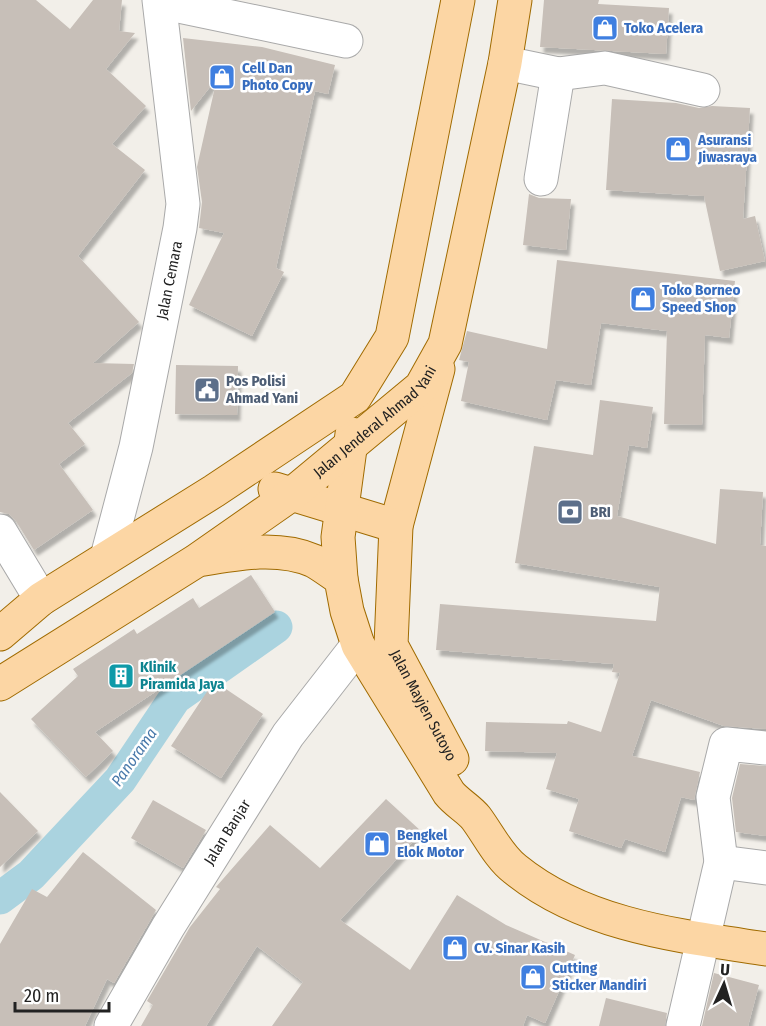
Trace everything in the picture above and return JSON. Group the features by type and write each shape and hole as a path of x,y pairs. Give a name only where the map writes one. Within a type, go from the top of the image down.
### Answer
{"main road":[{"name":"Jalan Jenderal Ahmad Yani","path":"0,634 41,599 213,491 356,397 392,337 458,0"},
{"name":"Jalan Jenderal Ahmad Yani","path":"0,684 196,561 292,494 421,387 445,344 505,63 515,0"},
{"name":"Jalan Mayjen Sutoyo","path":"445,344 396,526 391,645 464,780 472,800 474,815"},
{"name":"Jalan Mayjen Sutoyo","path":"356,397 338,537 341,579 347,611 358,645 449,793 460,806 474,815 514,869 582,910 666,933 766,949"},
{"path":"213,491 249,486 292,494 396,526"},
{"path":"196,561 240,553 280,553 313,561 341,579"}],"street":[{"path":"160,1 346,41"},
{"name":"Jalan Cemara","path":"107,556 136,447 183,204 160,1"},
{"path":"505,63 558,74 605,68 703,90"},
{"path":"541,179 558,74"},
{"path":"0,531 41,599"},
{"name":"Jalan Banjar","path":"111,1026 168,927 288,735 358,645"},
{"path":"683,1026 705,940 721,862 713,797 726,744 766,748"},
{"path":"721,862 766,868"}],"building":[{"path":"0,0 36,0 70,29 93,0 122,0 119,31 135,33 106,69 146,106 112,144 145,170 78,256 139,322 93,363 134,364 132,373 68,423 85,444 59,464 93,510 34,550 16,521 9,514 0,512"},
{"name":"Toko Acelera","path":"544,0 599,0 598,4 669,8 666,54 540,47"},
{"path":"183,38 262,47 335,65 328,94 315,91 276,268 284,272 252,336 189,305 224,233 199,228 202,202 197,167 217,78 191,111"},
{"name":"Asuransi Jiwasraya","path":"612,99 676,103 699,108 712,106 750,108 743,219 755,216 765,261 720,271 704,196 606,190"},
{"path":"529,194 539,198 571,199 566,250 523,245"},
{"path":"557,260 735,281 729,338 705,335 702,425 664,424 667,331 601,323 591,385 556,380 547,420 461,401 469,362 459,360 467,331 547,349"},
{"name":"Pos Polisi Ahmad Yani","path":"176,365 238,366 237,415 175,414"},
{"path":"600,400 653,407 647,448 629,445 617,516 716,544 720,489 763,492 760,545 766,546 766,729 724,726 651,700 632,756 700,772 694,800 681,797 665,852 625,839 621,848 569,831 579,799 546,789 557,753 485,751 486,722 567,724 568,721 601,732 620,673 612,672 614,664 436,650 440,604 656,621 660,587 515,563 534,446 593,455"},
{"path":"251,575 275,612 95,732 113,751 86,777 31,719 78,676 73,669 134,629 137,634 193,598 199,608"},
{"path":"214,681 263,714 221,778 171,746"},
{"path":"740,764 766,766 766,836 736,832 732,798"},
{"path":"0,792 38,831 0,867"},
{"path":"386,799 422,832 340,920 410,970 457,895 506,925 575,955 545,1023 527,1015 523,1026 272,1026 303,982 257,946 206,1026 141,1026 153,1005 147,1001 190,927 220,889 216,887 270,825 320,868"},
{"path":"153,800 206,830 183,868 131,838"},
{"path":"83,852 156,910 114,983 107,979 85,1026 0,1026 0,944 32,889 47,897"},
{"path":"714,973 759,985 748,1026 702,1026"},
{"path":"606,998 667,1013 665,1026 599,1026"}],"waterway":[{"name":"Panorama","path":"0,898 31,875 120,780 175,698 276,627"}],"place":[{"name":"Toko Acelera","path":"605,28"},
{"name":"Cell Dan Photo Copy","path":"222,77"},
{"name":"Asuransi Jiwasraya","path":"678,149"},
{"name":"Toko Borneo Speed Shop","path":"643,299"},
{"name":"Pos Polisi Ahmad Yani","path":"207,390"},
{"name":"BRI","path":"570,512"},
{"name":"Klinik Piramida Jaya","path":"121,676"},
{"name":"Bengkel Elok Motor","path":"377,844"},
{"name":"CV. Sinar Kasih","path":"455,948"},
{"name":"Cutting Sticker Mandiri","path":"533,977"}]}
